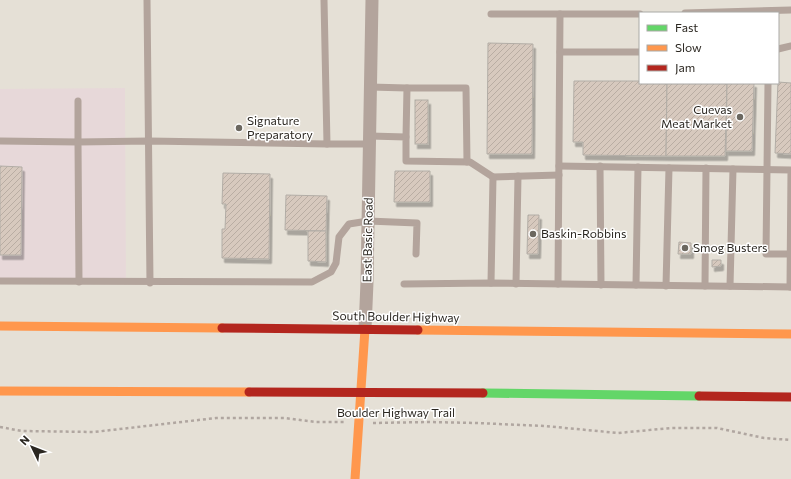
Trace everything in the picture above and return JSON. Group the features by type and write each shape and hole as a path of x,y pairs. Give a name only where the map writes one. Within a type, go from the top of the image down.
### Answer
{"main road":[{"name":"South Boulder Highway","path":"0,326 791,334"},
{"name":"East Basic Road","path":"355,479 365,329"},
{"path":"0,391 361,392 791,397"}],"street":[{"name":"East Basic Road","path":"365,329 372,0"}],"lane":[{"path":"147,0 150,283"},
{"path":"324,0 327,144"},
{"path":"737,12 791,10"},
{"path":"491,14 639,14"},
{"path":"558,284 560,14"},
{"path":"779,49 791,46"},
{"path":"560,52 639,52"},
{"path":"768,84 766,254 790,254"},
{"path":"370,87 466,88 467,162"},
{"path":"407,88 406,161 470,162 493,177 559,175"},
{"path":"78,101 79,282"},
{"path":"0,141 149,141 327,144 406,137"},
{"path":"404,284 791,287 791,170 559,166"},
{"path":"600,166 601,285"},
{"path":"636,285 638,167"},
{"path":"666,286 669,168"},
{"path":"705,286 706,168"},
{"path":"730,286 732,169"},
{"path":"516,284 518,176"},
{"path":"491,284 493,177"},
{"path":"0,281 150,283 312,282 331,272 336,263 339,236 349,224 368,221 417,223 416,254"}],"path":[{"name":"Boulder Highway Trail","path":"0,427 22,431 94,432 216,418 284,418 316,422 476,423 545,426 618,433 671,428 717,428 764,438 791,440"}],"shaded area":[{"path":"125,88 126,283 0,282 0,89"}],"building":[{"path":"488,43 533,44 532,154 487,154"},
{"path":"574,81 639,81 639,84 667,84 666,156 583,155 583,142 573,142"},
{"path":"779,82 791,83 791,154 775,153 778,84"},
{"path":"667,84 727,84 725,156 666,156"},
{"name":"Cuevas Meat Market","path":"727,84 754,84 752,151 726,151"},
{"path":"415,100 428,100 428,144 415,144"},
{"path":"0,166 22,167 21,255 0,255"},
{"path":"395,171 430,171 430,202 394,202"},
{"path":"223,173 270,174 269,259 222,258 222,229 225,229 226,204 222,204"},
{"path":"286,195 327,196 326,231 285,230"},
{"name":"Baskin-Robbins","path":"528,215 539,215 538,254 527,254"},
{"path":"308,231 326,231 326,262 308,261"},
{"name":"Smog Busters","path":"679,242 691,243 691,254 678,254"},
{"path":"712,260 721,260 721,266 712,267"}],"traffic: fast":[{"path":"483,393 699,396"}],"traffic: slow":[{"path":"0,326 222,328"},
{"path":"355,479 365,329"},
{"path":"418,330 791,334"},
{"path":"0,391 249,392"}],"traffic: jam":[{"path":"222,328 418,330"},
{"path":"249,392 483,393"},
{"path":"699,396 791,397"}],"place":[{"name":"Cuevas Meat Market","path":"740,117"},
{"name":"Signature Preparatory","path":"239,128"},
{"name":"Baskin-Robbins","path":"533,234"},
{"name":"Smog Busters","path":"685,248"}]}
